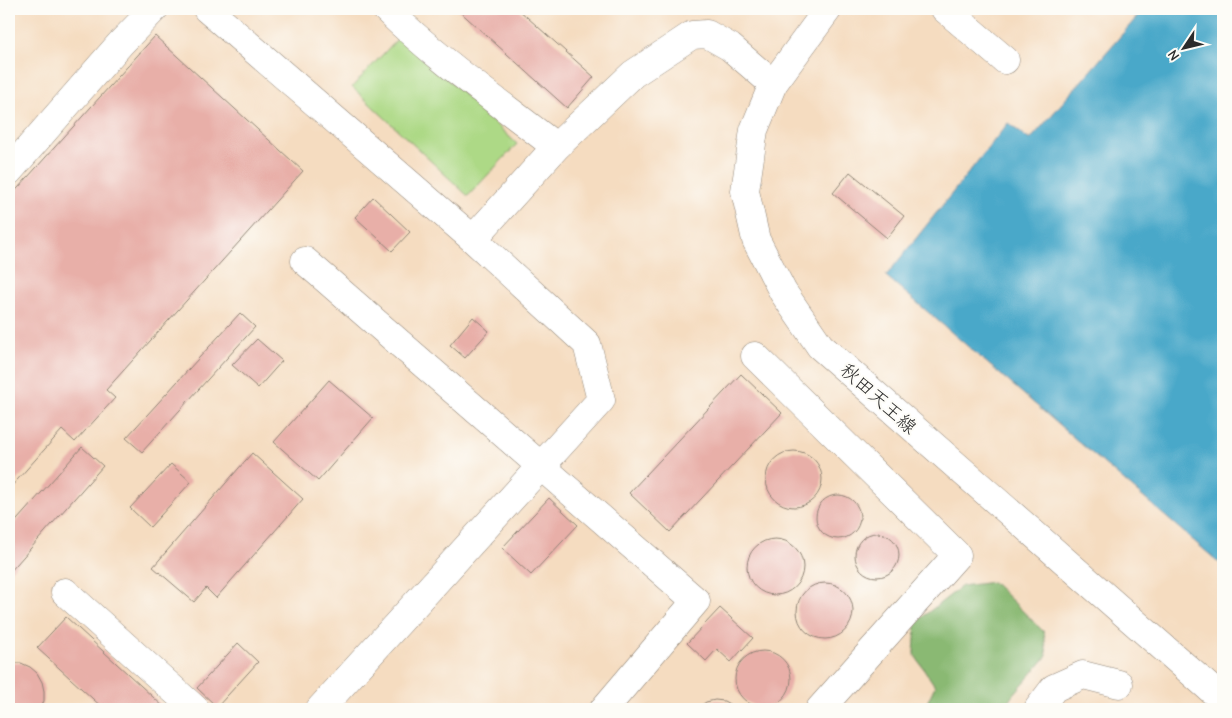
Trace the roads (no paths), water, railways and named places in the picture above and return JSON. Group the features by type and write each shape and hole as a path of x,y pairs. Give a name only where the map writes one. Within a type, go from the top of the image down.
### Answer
{"main road":[{"path":"9,171 120,44 154,9"},
{"path":"207,9 473,239 587,344 601,400 320,709"},
{"path":"386,9 403,26 455,69 556,147"},
{"name":"秋田天王線","path":"828,9 773,84 754,130 745,191 756,240 782,292 820,346 1223,700"},
{"path":"945,9 1005,60"},
{"path":"473,239 556,147 633,74 692,35 707,34 730,47 773,84"},
{"path":"305,261 696,601 604,709"},
{"path":"755,356 957,555 820,709"},
{"path":"65,592 195,709"},
{"path":"1038,709 1054,688 1083,675 1119,684"}],"water":[{"path":"1144,9 1223,9 1223,566 886,276 1008,123 1030,140"}]}
